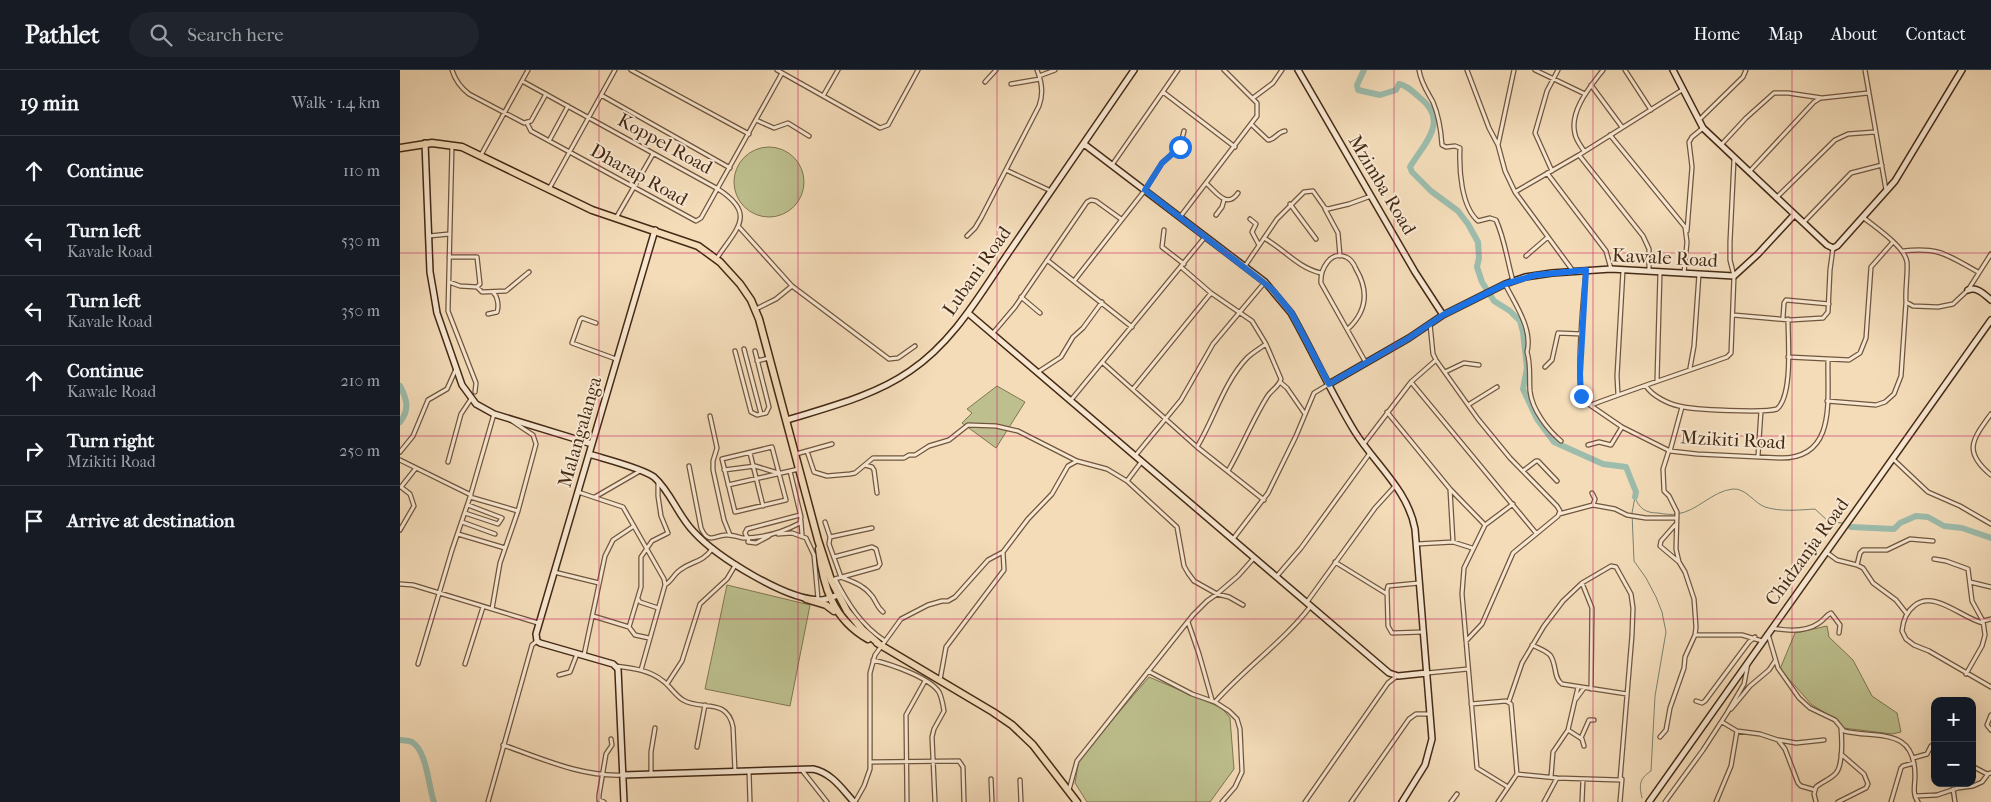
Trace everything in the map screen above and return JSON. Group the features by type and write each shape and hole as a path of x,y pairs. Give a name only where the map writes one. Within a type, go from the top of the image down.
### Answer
{"highway":[{"path":"400,148 425,143 452,144 481,155 579,205 698,246 716,259 740,284 756,310 770,358 818,540 826,588 838,613 849,626"},
{"path":"818,540 838,595 856,623 882,644 1012,725 1033,745 1077,802"},
{"path":"817,599 823,595 826,588"},
{"path":"806,599 829,607 860,635 882,644"}],"street":[{"name":"Dharap Road","path":"452,70 454,77 462,88 522,123 527,123 531,131 696,222 701,218 718,189"},
{"path":"481,155 528,70"},
{"path":"549,189 615,70"},
{"path":"630,70 749,134"},
{"path":"777,70 877,127 883,128 888,125 918,70"},
{"path":"823,96 838,70"},
{"path":"985,82 996,70"},
{"path":"966,236 975,228 981,218 1041,101 1040,78 1037,70"},
{"path":"1011,84 1040,78 1055,70"},
{"name":"Lubani Road","path":"787,420 855,398 902,376 932,354 968,313 1134,70"},
{"path":"1112,165 1178,70"},
{"path":"1180,217 1252,125 1258,112 1258,106 1254,98 1224,70"},
{"path":"1254,98 1273,83 1282,70"},
{"name":"Mzimba Road","path":"1298,70 1443,315"},
{"path":"1419,70 1421,82 1433,102 1439,119 1442,145 1460,148 1459,164 1467,205 1478,221 1490,218 1496,220 1505,242 1513,281"},
{"path":"1467,70 1489,128 1498,145 1505,171 1515,192 1573,271"},
{"path":"1498,145 1514,70"},
{"path":"1535,70 1585,94"},
{"path":"1552,170 1535,133 1552,78 1558,70"},
{"path":"1584,151 1576,138 1574,128 1579,105 1603,70"},
{"path":"1625,70 1651,110"},
{"path":"1673,70 1703,128 1794,215 1827,245 1833,248"},
{"path":"1698,120 1743,77 1746,70"},
{"path":"1865,70 1886,192"},
{"path":"1833,248 1864,218 1886,192 1910,157 1962,70"},
{"path":"718,189 782,73"},
{"name":"Koppel Road","path":"522,81 718,189 737,204 741,213 739,227"},
{"path":"1591,85 1622,127"},
{"path":"1515,192 1579,155 1682,90"},
{"path":"1163,92 1235,147"},
{"path":"1721,146 1746,118 1774,93 1822,98 1868,93"},
{"path":"527,123 531,121 546,94"},
{"path":"601,94 730,168"},
{"path":"1749,172 1814,102 1822,98"},
{"path":"549,141 568,106"},
{"path":"756,120 776,129 788,124 809,136"},
{"path":"1252,125 1268,140 1273,139 1279,132 1284,131"},
{"path":"1684,274 1692,167 1690,142 1692,137 1703,128"},
{"path":"1074,280 1145,190 1162,163 1170,158 1181,145 1184,131"},
{"path":"1776,198 1835,140 1848,134 1875,132"},
{"path":"1610,135 1682,223 1687,232"},
{"path":"425,143 430,272 436,306 462,385 471,398 482,408 494,414 592,444"},
{"path":"452,144 448,310 476,383 476,392"},
{"path":"1084,144 1265,282 1291,312 1363,445 1395,485 1411,514 1416,544 1432,740 1429,756 1423,769 1402,802"},
{"path":"615,218 653,154"},
{"path":"1579,155 1644,236 1649,249 1649,272"},
{"path":"1586,270 1580,392 1582,399 1590,405 1646,386 1690,368 1727,357 1731,353 1733,315 1734,276 1730,260 1730,242 1734,159"},
{"path":"1803,223 1852,173 1882,165"},
{"path":"1006,170 1051,192"},
{"path":"1548,173 1606,251 1611,269"},
{"path":"1207,184 1224,200 1232,200 1238,193"},
{"path":"1244,266 1290,204 1304,192 1310,190 1325,208 1338,233 1340,256"},
{"path":"1325,208 1332,209 1371,196"},
{"path":"992,333 1021,297 1089,200 1096,201 1121,219"},
{"path":"1216,214 1222,207 1224,200"},
{"path":"1290,204 1316,239"},
{"name":"Kawale Road","path":"1329,384 1366,364 1443,315 1513,281 1536,275 1611,269 1734,276 1758,254 1794,215"},
{"path":"1827,401 1876,405 1885,402 1894,394 1901,376 1907,263 1902,251 1864,218"},
{"path":"1250,219 1256,224 1252,232 1259,245"},
{"path":"716,259 739,227 792,286 890,360 898,358 915,346"},
{"name":"Malangalanga","path":"537,641 538,623 655,230"},
{"path":"1164,230 1162,247 1211,293 1255,324 1280,376 1280,382 1267,396 1241,450 1228,471"},
{"path":"429,236 449,234"},
{"path":"1071,400 1205,237"},
{"path":"1526,256 1548,237"},
{"path":"1264,238 1280,247 1308,270 1321,273"},
{"path":"1788,357 1828,360 1852,359 1864,348 1867,333 1870,270 1893,242"},
{"path":"1733,315 1788,319 1823,318 1827,314 1829,304 1833,248"},
{"path":"1902,251 1929,249 1959,260 1978,273"},
{"path":"1906,302 1913,306 1945,307 1957,302 1968,290 1991,254"},
{"path":"1348,329 1357,319 1365,296 1355,265 1349,259 1340,256 1328,261 1324,265 1321,273 1322,288 1348,329 1366,364"},
{"path":"449,257 477,257 480,284 477,287"},
{"path":"1047,260 1132,327"},
{"path":"1618,395 1617,376 1624,270"},
{"path":"449,282 460,286 477,287 481,291 508,291 529,272"},
{"path":"1657,381 1660,272"},
{"path":"1690,368 1694,346 1699,274"},
{"path":"1135,456 1181,400 1213,344 1265,282"},
{"path":"1505,284 1525,324 1529,346 1527,352 1531,395 1543,420 1552,433 1561,441"},
{"path":"756,310 776,299 792,286"},
{"path":"1968,290 1977,290 1991,300"},
{"path":"488,314 498,311 497,300 493,292"},
{"path":"1133,389 1211,293"},
{"path":"1021,297 1040,313"},
{"path":"1783,318 1784,302 1786,300 1829,304"},
{"path":"1038,372 1061,357 1073,337 1083,328 1102,302"},
{"path":"968,313 1388,673 1398,676 1468,669"},
{"path":"596,323 582,318 572,343 616,359"},
{"path":"1646,386 1654,394 1682,407 1761,411 1776,409 1782,403 1785,390 1788,357 1788,319"},
{"name":"Chidzanja Road","path":"1649,802 1991,320"},
{"path":"1430,324 1433,354 1436,360 1478,419 1523,472 1557,506 1559,514"},
{"path":"1545,367 1552,360 1558,333 1582,334"},
{"path":"1197,447 1241,366 1248,357 1266,344"},
{"path":"744,349 761,414"},
{"path":"735,351 751,412 754,415 768,412 769,407 755,351"},
{"path":"757,361 770,358"},
{"path":"1363,445 1411,382 1436,360"},
{"name":"Mzikiti Road","path":"1590,405 1622,426 1669,451 1792,458 1800,456 1813,448 1821,438 1824,429 1827,401 1828,360"},
{"path":"1445,372 1469,362 1479,365"},
{"path":"1103,363 1197,447 1264,500"},
{"path":"400,452 413,436 428,400 448,389 456,368"},
{"path":"1280,382 1288,388 1305,414"},
{"path":"1411,382 1536,533"},
{"path":"1232,540 1264,500 1314,393 1329,384"},
{"path":"1468,405 1497,387"},
{"path":"448,462 461,414 471,398"},
{"path":"1660,737 1666,730 1670,708 1684,668 1684,660 1695,635 1694,599 1685,572 1679,562 1676,549 1677,515 1669,496 1664,491 1664,469 1682,407"},
{"path":"1758,456 1761,411"},
{"path":"1388,412 1450,489 1485,525"},
{"path":"418,664 471,496 494,414"},
{"path":"1991,414 1974,438 1972,445 1981,467 1991,474"},
{"path":"710,416 717,448 713,461 713,470 724,520 730,535"},
{"path":"492,609 500,563 518,511 536,444 533,435 518,427 511,420"},
{"path":"807,451 812,469 819,474 827,476 850,474 873,458 904,458 909,455 915,455 929,446 948,440 968,425 996,426 1018,432 1077,462 1107,469 1127,481 1177,527 1184,566 1194,581 1217,594 1229,597 1243,605"},
{"path":"1588,445 1599,442 1610,445 1622,426"},
{"path":"796,454 832,444"},
{"path":"773,448 786,500 734,512 724,470 723,459 773,448"},
{"path":"750,453 763,506"},
{"path":"1276,577 1301,548 1370,453"},
{"path":"589,454 652,476 693,531 736,564 780,590 806,599 830,598 838,595"},
{"path":"1892,458 1928,492 1960,506 1991,524"},
{"path":"400,460 471,496 518,511"},
{"path":"1127,481 1142,461"},
{"path":"1523,472 1538,461 1557,481"},
{"path":"503,745 578,770 602,775 801,769 819,771 828,775 854,802 866,780 870,762 870,678 873,660 882,644 903,617 928,605 950,600 988,560 1003,552 1028,519 1052,494 1068,466 1077,462"},
{"path":"864,465 872,467 874,470 877,493"},
{"path":"689,466 703,532 708,537 713,538 725,535 748,537 788,533 802,535 807,539 814,556 817,599"},
{"path":"724,470 754,466 779,473"},
{"path":"400,530 414,506 410,494 401,488 416,468"},
{"path":"728,486 800,469"},
{"path":"595,497 640,471"},
{"path":"790,471 800,516 802,535"},
{"path":"629,628 641,587 641,557 652,541 668,533 661,516 657,489 658,482"},
{"path":"1214,701 1269,648 1296,626 1335,562 1375,508 1395,485"},
{"path":"1450,489 1454,542"},
{"path":"578,492 621,505 664,579 665,584 640,670"},
{"path":"1592,493 1595,499 1594,506"},
{"path":"1508,787 1477,768 1462,580 1472,548 1485,525 1513,504"},
{"path":"465,512 498,524 502,518 468,505"},
{"path":"1466,641 1482,624 1513,553 1559,514 1594,506 1615,509 1627,514 1648,518 1677,515"},
{"path":"800,516 798,524 772,534 756,543 748,542 748,537 744,533 747,529 800,516"},
{"path":"400,520 404,523"},
{"path":"462,522 495,534"},
{"path":"825,522 830,537 829,544 841,577 866,589 873,597 878,608 883,612"},
{"path":"1677,524 1661,541 1660,546 1679,562"},
{"path":"584,656 608,549 618,536 634,526"},
{"path":"830,537 872,528"},
{"path":"458,534 505,548"},
{"path":"1857,565 1860,553 1863,550 1887,550 1910,539 1934,541"},
{"path":"1416,544 1454,542 1472,548"},
{"path":"665,584 669,583 680,570 705,558 713,548"},
{"path":"834,557 872,548 876,549 880,564 878,567 833,579 860,619 882,644"},
{"path":"940,681 946,647 1004,570 1003,552"},
{"path":"1826,552 1837,560 1863,568 1877,587 1896,600 1907,614"},
{"path":"1069,791 1076,761 1206,601 1238,576 1254,558"},
{"path":"1934,559 1967,568 1972,601 1983,622 1984,641 1966,674"},
{"path":"1335,562 1387,594"},
{"path":"667,684 680,665 700,604 727,579 736,564"},
{"path":"1498,802 1517,774 1509,701 1522,663 1532,645 1563,601 1582,583 1613,565 1626,582 1632,597 1628,694 1620,802"},
{"path":"554,572 599,583"},
{"path":"1970,582 1991,587"},
{"path":"1419,583 1390,585 1387,588 1390,632 1394,634 1424,632"},
{"path":"1582,583 1592,608 1591,689"},
{"path":"400,584 413,585 538,623"},
{"path":"638,598 640,602 658,608"},
{"path":"1991,619 1983,622 1971,620 1946,605 1936,602 1918,603 1907,614 1902,631 1906,639 1914,645 1929,651 1991,688"},
{"path":"465,664 483,607"},
{"path":"1771,628 1783,630 1808,628 1818,624 1831,613 1840,625 1839,633"},
{"path":"593,616 629,628 635,635 649,638"},
{"path":"1188,622 1214,701"},
{"path":"1768,633 1775,661 1804,703 1835,720 1847,732 1875,734 1897,739 1906,745 1914,761 1915,796 1918,802"},
{"path":"1695,635 1742,634 1762,641"},
{"path":"1696,701 1702,704 1705,701 1749,642 1755,637"},
{"path":"488,802 532,645 537,641 615,666 640,670 658,676 684,700 725,712 732,720 735,772"},
{"path":"1532,645 1549,654 1555,664 1558,682 1578,687 1628,694"},
{"path":"559,675 570,672 577,654"},
{"path":"873,660 888,663 925,681 939,692 944,708 943,714 933,733 935,802"},
{"path":"1665,802 1722,722 1744,684 1748,660"},
{"path":"1727,713 1737,704 1750,686 1769,670 1775,661"},
{"path":"615,666 620,674 624,802"},
{"path":"1148,671 1177,684 1192,694 1214,701 1236,716 1240,729 1242,772 1225,801"},
{"path":"1305,802 1388,683 1398,676"},
{"path":"907,802 906,715 925,681"},
{"path":"1552,777 1553,752 1568,730 1578,687"},
{"path":"1575,699 1584,688"},
{"path":"1472,704 1509,701"},
{"path":"697,747 705,705"},
{"path":"1351,802 1411,717 1416,714 1430,714"},
{"path":"1991,715 1987,725 1991,730"},
{"path":"1584,746 1582,738 1587,722 1594,720"},
{"path":"1722,722 1737,731 1760,734 1778,740 1796,743 1824,740"},
{"path":"651,775 651,752 655,728"},
{"path":"1816,802 1815,790 1819,784 1837,772 1841,754 1841,728"},
{"path":"1568,730 1582,738"},
{"path":"1716,802 1732,766 1737,731"},
{"path":"604,802 598,800 606,754 612,744 611,739"},
{"path":"1778,740 1785,749 1798,783 1815,790"},
{"path":"1891,802 1901,768 1927,754 1931,746"},
{"path":"1838,802 1866,788 1868,784 1864,774 1841,754"},
{"path":"870,762 906,763 956,760 961,762 963,767 964,802"},
{"path":"1915,796 1937,795 1953,789 1979,784 1989,774 1976,768"},
{"path":"801,769 827,802"},
{"path":"749,771 750,802"},
{"path":"1517,774 1618,782 1622,778"},
{"path":"1544,802 1557,778"},
{"path":"1582,802 1583,779"},
{"path":"991,780 992,802"},
{"path":"1020,780 1021,802"},
{"path":"1953,789 1955,802"},
{"path":"1452,802 1457,794"}],"green space":[{"path":"769,147 782,150 794,157 801,169 804,182 801,195 794,207 782,214 769,217 756,214 744,207 737,195 734,182 737,169 744,157 756,150"},
{"path":"997,386 1025,402 996,448 962,423 972,413 967,409"},
{"path":"727,585 810,605 790,706 705,689"},
{"path":"1827,626 1829,637 1853,660 1872,696 1897,713 1901,732 1892,734 1843,728 1839,721 1812,705 1780,669 1795,633"},
{"path":"1149,677 1222,708 1230,718 1234,769 1210,802 1087,802 1075,783 1079,759"}],"waterway":[{"path":"1364,70 1357,85 1358,90 1380,95 1396,90 1399,84 1410,89 1419,97 1428,106 1433,115 1432,132 1410,167 1412,172 1431,191 1458,211 1468,224 1478,242 1479,258 1477,267 1482,282 1494,301 1510,311 1520,321 1527,368 1523,389 1537,419 1554,442 1603,464 1626,467 1636,492 1635,497"},
{"path":"400,386 406,404 405,413 400,422"},
{"path":"1635,498 1641,508 1647,511 1675,514 1692,509 1718,493 1738,489 1771,509 1815,509 1829,522 1842,523"},
{"path":"1635,497 1632,513 1634,561 1656,597 1662,612 1666,632 1655,696 1651,771 1642,780 1640,789 1642,798"},
{"path":"1851,527 1894,529 1900,523 1916,516 1928,517 1944,526 1962,528 1991,538"},
{"path":"400,740 412,742 421,753 434,802"}],"route":[{"path":"1180,147 1170,158 1162,163 1145,190 1272,289 1291,312 1329,384 1409,338 1443,315 1505,284 1536,275 1586,270 1580,374 1581,396"}]}
